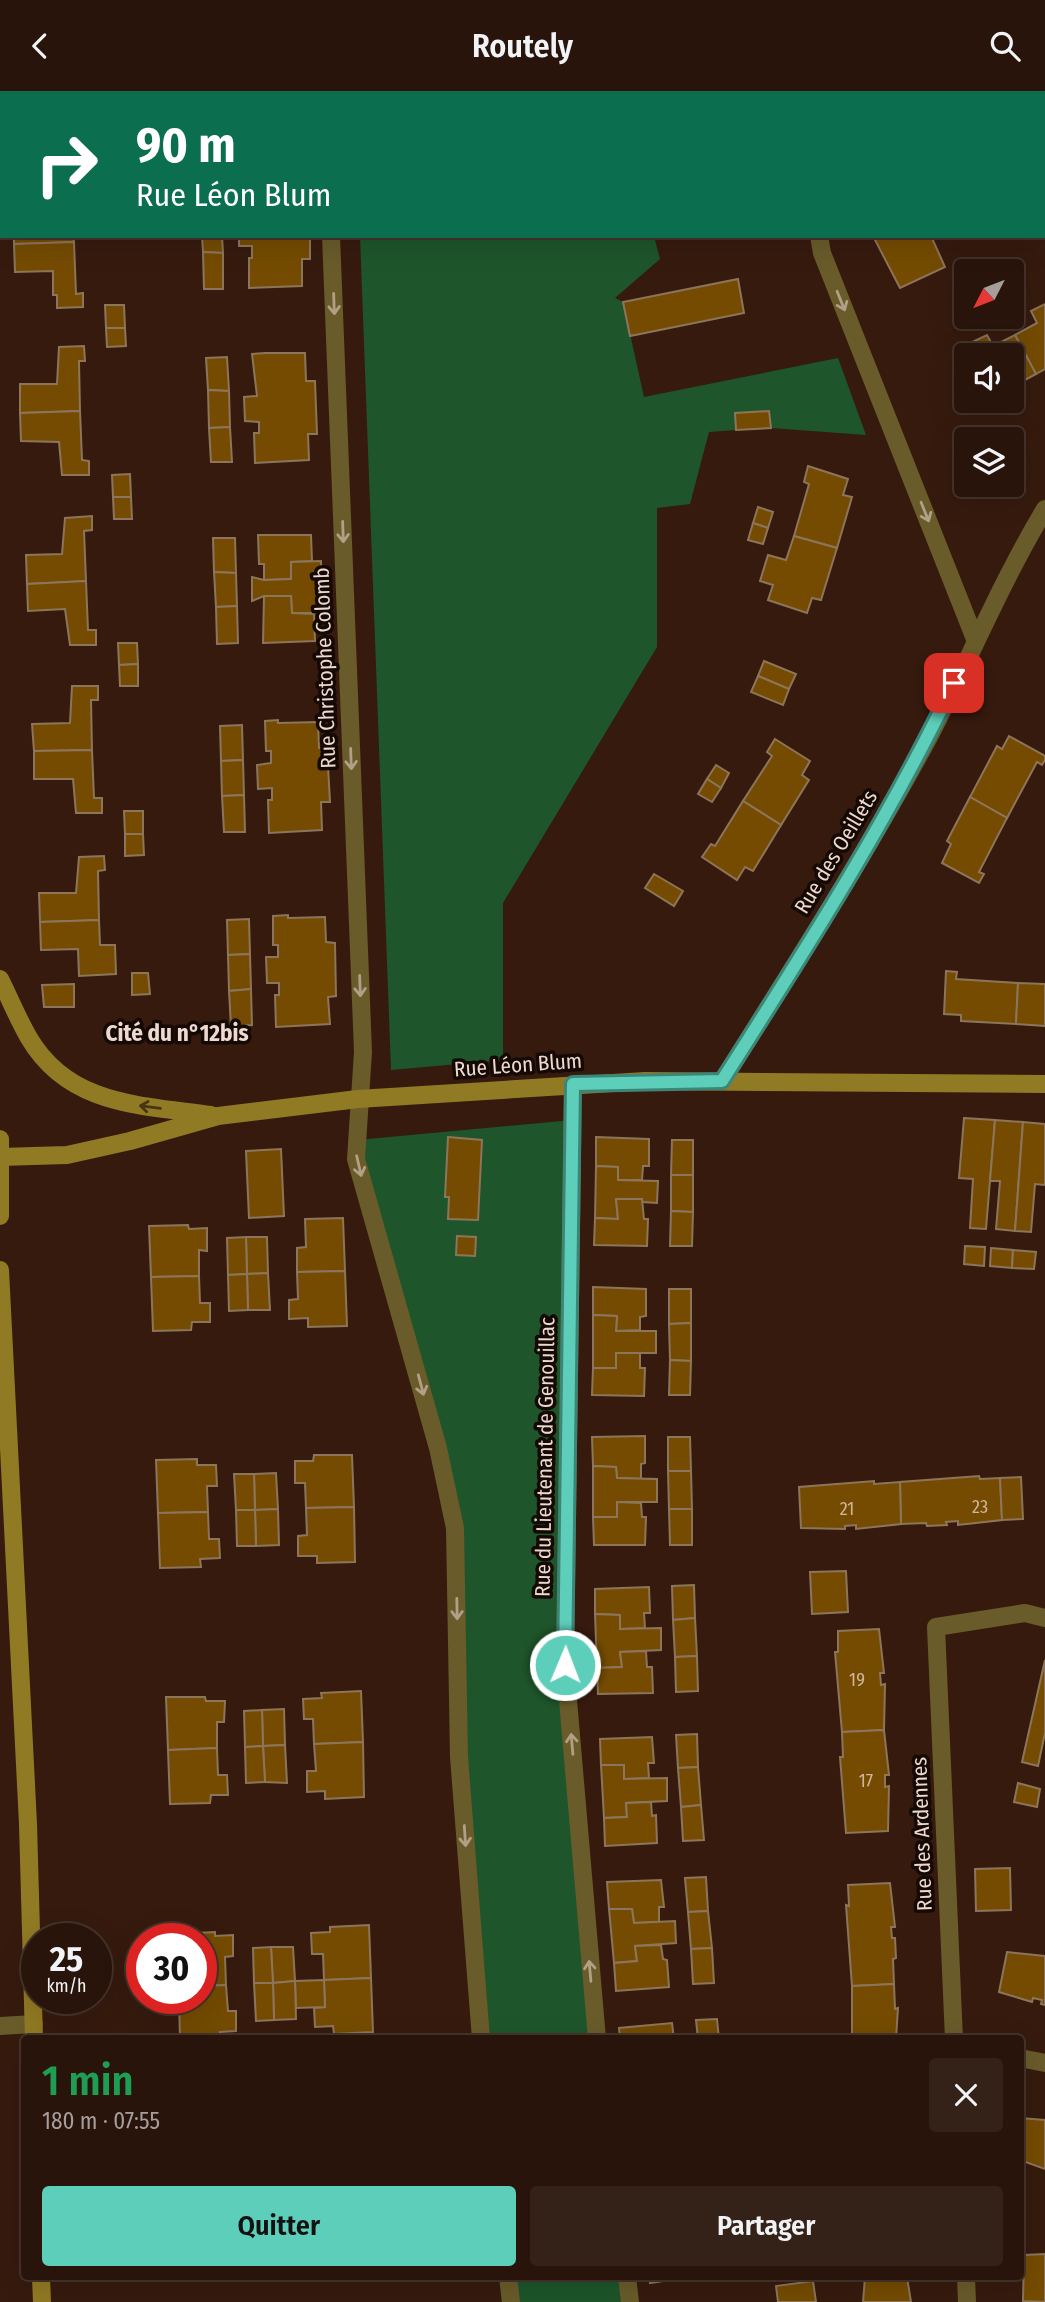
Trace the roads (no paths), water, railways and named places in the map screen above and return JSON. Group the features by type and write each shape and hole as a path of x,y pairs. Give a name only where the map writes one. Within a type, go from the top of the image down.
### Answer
{"street":[{"name":"Rue Christophe Colomb","path":"331,238 363,1052 358,1098"},
{"path":"819,238 822,253 975,639"},
{"name":"Rue des Oeillets","path":"722,1081 852,872 923,748 975,639 1045,509"},
{"path":"0,979 30,1040 65,1079 86,1093 141,1105 218,1116"},
{"name":"Rue Léon Blum","path":"0,1156 67,1154 130,1142 218,1116 358,1098 573,1084 722,1081 1045,1084"},
{"name":"Rue du Lieutenant de Genouillac","path":"573,1084 565,1665 597,2035"},
{"path":"358,1098 356,1159 438,1448 456,1528 459,1757 481,2035"},
{"path":"0,1139 0,1216"},
{"path":"0,1270 28,1824 34,2032 0,2026"},
{"name":"Rue des Ardennes","path":"954,2035 936,1627 1025,1613 1045,1618"},
{"path":"1024,2059 1045,2063"},
{"path":"41,2280 42,2302"},
{"path":"508,2280 511,2302"},
{"path":"627,2280 630,2302"},
{"path":"966,2280 967,2302"}],"district":[{"name":"Cité du n°12bis","path":"177,1033"}]}
